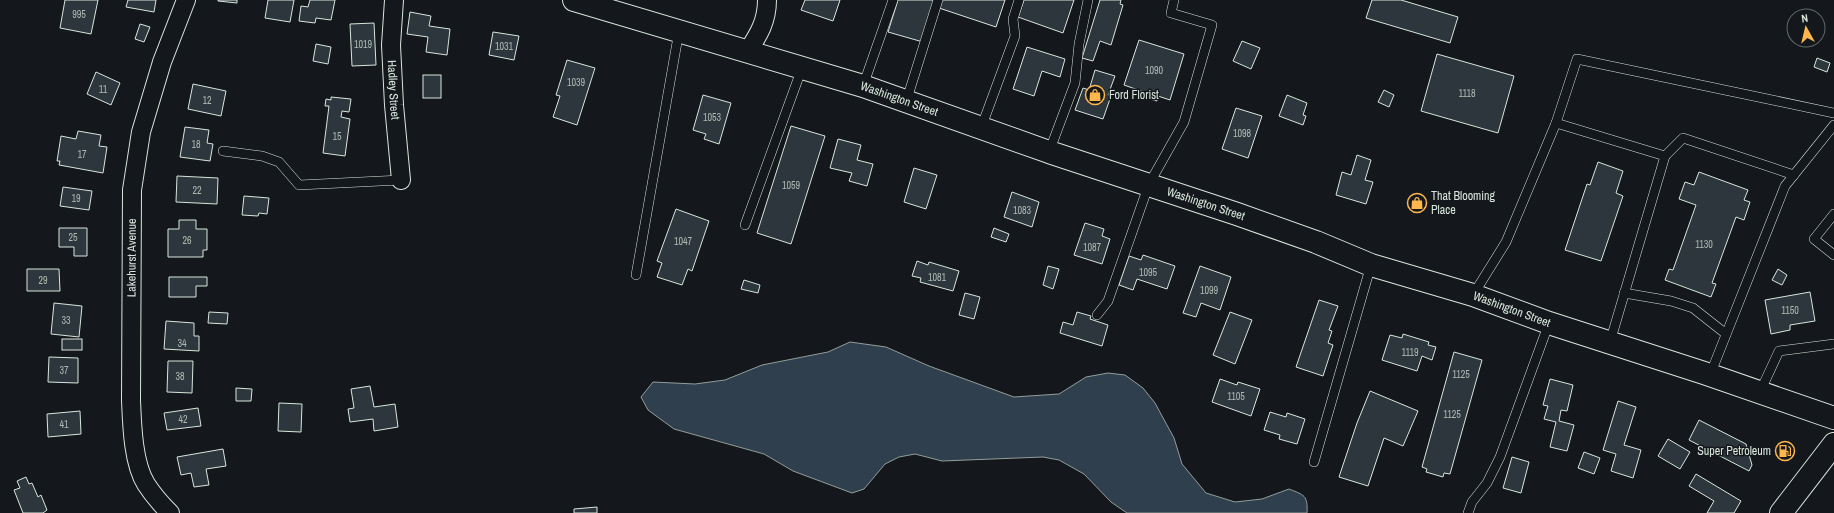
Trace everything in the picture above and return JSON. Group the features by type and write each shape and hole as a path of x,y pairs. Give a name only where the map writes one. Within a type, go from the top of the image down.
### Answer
{"main road":[{"name":"Washington Street","path":"574,0 863,86 1048,152 1149,184 1316,242 1371,266 1473,295 1549,323 1710,375 1834,418"},
{"path":"1781,513 1834,444"}],"street":[{"name":"Lakehurst Avenue","path":"170,513 145,483 136,456 132,429 130,400 132,190 141,132 162,62 186,0"},
{"name":"Hadley Street","path":"394,0 392,45 394,105 401,180"},
{"path":"748,51 762,29 767,8 767,0"}],"lane":[{"path":"863,86 893,0"},
{"path":"906,102 938,0"},
{"path":"981,128 1015,36 1013,19 1019,0"},
{"path":"1048,152 1075,83 1079,44 1088,0"},
{"path":"1097,315 1108,301 1149,184 1184,122 1212,25 1171,13 1174,0"},
{"path":"636,275 679,31"},
{"path":"1473,295 1506,242 1556,123 1577,59 1834,113"},
{"path":"745,225 802,68"},
{"path":"1556,123 1665,156"},
{"path":"1710,375 1785,186 1834,125"},
{"path":"1610,342 1665,156 1683,138 1794,175"},
{"path":"223,151 262,156 279,162 299,185 401,180"},
{"path":"1834,214 1814,239 1834,255"},
{"path":"1314,462 1371,266"},
{"path":"1624,293 1671,301 1693,308 1726,334"},
{"path":"1468,513 1472,502 1486,483 1500,457 1549,323"},
{"path":"1760,392 1779,351 1834,344"}],"water":[{"path":"850,342 886,347 929,366 1014,397 1059,394 1086,377 1108,373 1125,375 1143,388 1155,403 1174,438 1182,464 1206,493 1235,502 1262,499 1289,489 1304,496 1307,502 1307,513 1127,513 1111,502 1084,474 1059,460 1043,457 942,461 915,454 899,457 885,464 864,489 852,493 793,471 764,454 674,429 648,410 641,397 653,382 695,384 725,380 762,365 828,352"}],"building":[{"path":"65,0 98,0 91,34 60,28"},
{"path":"128,0 156,0 154,12 126,7"},
{"path":"237,0 237,3 218,1"},
{"path":"268,0 294,0 290,22 265,18"},
{"path":"310,0 335,0 331,20 316,18 315,23 299,21 301,6 308,7"},
{"path":"805,0 840,0 833,21 801,10"},
{"path":"898,0 937,0 923,42 888,32"},
{"path":"942,0 1005,0 996,27 939,8"},
{"path":"1024,0 1074,0 1063,33 1018,17"},
{"path":"1100,0 1121,0 1120,4 1123,5 1111,45 1100,41 1093,61 1082,58"},
{"path":"1372,0 1401,0 1458,17 1450,43 1366,18"},
{"path":"410,12 431,16 429,26 450,29 447,55 426,52 428,37 407,34"},
{"path":"374,23 376,65 352,66 350,24"},
{"path":"140,24 150,27 144,42 135,39"},
{"path":"493,32 519,36 514,60 489,55"},
{"path":"1139,40 1184,54 1170,100 1158,96 1157,101 1143,97 1144,92 1124,85"},
{"path":"1242,41 1260,48 1251,69 1233,61"},
{"path":"316,44 331,47 328,64 313,61"},
{"path":"1027,47 1065,59 1060,77 1042,71 1034,96 1013,89"},
{"path":"1437,54 1514,76 1498,133 1421,111"},
{"path":"1817,58 1830,63 1827,72 1814,67"},
{"path":"567,60 595,68 577,125 553,117 560,96 556,95"},
{"name":"Ford Florist","path":"1095,70 1115,76 1108,95 1111,96 1103,119 1075,110 1083,88 1089,90"},
{"path":"96,72 120,83 111,105 87,94"},
{"path":"423,75 441,75 441,98 423,98"},
{"path":"193,84 226,91 221,116 188,109"},
{"path":"1384,90 1394,95 1389,107 1378,102"},
{"path":"703,95 731,103 719,144 704,139 706,134 693,130"},
{"path":"1287,95 1307,103 1303,115 1306,116 1303,125 1279,116"},
{"path":"331,97 351,99 349,112 342,111 341,117 350,119 345,156 323,153 329,106 325,106 326,99 331,100"},
{"path":"1236,108 1262,116 1248,158 1222,149"},
{"path":"791,126 825,136 791,244 757,233"},
{"path":"185,127 209,130 207,143 213,144 210,161 180,157"},
{"path":"78,131 101,135 99,146 107,147 103,173 59,165 60,161 57,161 61,136 76,139"},
{"path":"838,139 861,145 857,160 873,164 867,186 849,181 852,173 830,168"},
{"path":"1357,155 1371,160 1365,180 1373,182 1366,204 1336,195 1342,172 1351,175"},
{"path":"1598,162 1623,171 1616,193 1623,196 1601,261 1565,250 1587,184 1590,185"},
{"path":"914,168 937,175 926,209 904,202"},
{"path":"1699,172 1748,190 1744,200 1750,202 1744,220 1736,217 1712,283 1716,284 1711,297 1665,280 1669,269 1673,270 1696,205 1679,199 1685,182 1694,185"},
{"path":"177,176 218,178 217,204 176,202"},
{"path":"63,187 92,191 89,210 60,206"},
{"path":"1012,192 1039,202 1032,227 1004,217"},
{"path":"244,196 269,198 267,214 259,213 258,216 242,215"},
{"path":"676,209 709,221 692,271 688,269 682,285 657,277 662,263 657,261"},
{"path":"179,220 196,220 196,229 207,229 207,250 203,250 203,257 168,257 168,229 179,229"},
{"path":"1085,223 1104,229 1102,236 1110,239 1102,264 1074,255"},
{"path":"59,228 87,228 87,256 74,256 74,247 59,247"},
{"path":"994,228 1009,234 1006,242 991,237"},
{"path":"1143,255 1175,266 1167,289 1137,279 1133,290 1119,285 1129,256 1141,260"},
{"path":"917,261 928,265 929,262 959,271 953,291 920,282 921,278 912,276"},
{"path":"1048,266 1059,269 1053,289 1043,285"},
{"path":"1200,266 1231,277 1220,310 1201,303 1196,317 1183,313"},
{"path":"27,269 59,269 60,291 27,291"},
{"path":"1778,269 1787,275 1782,285 1772,280"},
{"path":"169,277 207,277 207,286 196,286 196,297 169,297"},
{"path":"744,280 760,285 758,293 741,289"},
{"path":"1810,292 1815,321 1790,325 1790,330 1771,334 1765,300"},
{"path":"965,293 980,297 974,319 959,315"},
{"path":"1319,300 1338,306 1329,330 1332,331 1328,343 1333,345 1323,376 1296,367"},
{"path":"54,303 82,306 79,337 51,334"},
{"path":"209,312 228,313 227,324 208,323"},
{"path":"1077,312 1091,316 1090,319 1108,325 1102,346 1060,333 1063,322 1073,325"},
{"path":"1230,312 1252,320 1235,364 1213,355"},
{"path":"166,321 194,323 194,336 199,336 199,351 164,349"},
{"path":"1403,334 1429,342 1428,345 1436,347 1432,360 1422,356 1417,371 1382,360 1390,335 1402,338"},
{"path":"62,339 82,339 82,350 62,350"},
{"path":"1454,352 1482,360 1450,474 1444,473 1443,477 1426,472 1427,469 1422,467"},
{"path":"49,357 78,358 78,383 48,382"},
{"path":"168,361 193,361 192,393 167,392"},
{"path":"1220,379 1237,385 1238,382 1260,389 1251,416 1212,402"},
{"path":"1550,379 1573,385 1567,411 1561,410 1559,421 1574,425 1567,451 1550,447 1556,422 1544,419 1548,406 1543,405"},
{"path":"370,386 374,407 395,404 398,427 374,431 373,419 350,422 348,409 354,408 351,389"},
{"path":"236,388 252,389 251,401 236,401"},
{"path":"1370,391 1418,411 1403,446 1384,438 1368,486 1339,477 1357,423"},
{"path":"1618,401 1636,407 1624,445 1641,450 1633,478 1611,471 1616,454 1603,450"},
{"path":"279,403 302,404 301,432 278,431"},
{"path":"198,408 201,426 167,430 164,413"},
{"path":"80,411 81,434 48,437 47,414"},
{"path":"1270,412 1286,417 1287,413 1305,419 1297,444 1279,439 1280,435 1264,430"},
{"path":"1699,420 1746,444 1752,465 1749,471 1689,440"},
{"path":"1668,439 1690,452 1680,469 1658,456"},
{"path":"223,449 226,466 206,469 209,485 194,487 191,473 181,475 177,457"},
{"path":"1584,452 1600,458 1594,474 1578,468"},
{"path":"1512,457 1529,462 1521,493 1503,488"},
{"path":"1696,474 1741,501 1734,513 1707,513 1714,501 1689,486"},
{"path":"26,477 29,484 32,483 38,497 41,495 47,510 43,513 23,513 14,490 20,488 17,481"},
{"path":"597,507 597,513 574,513 574,509"}],"place":[{"name":"Ford Florist","path":"1095,95"},
{"name":"That Blooming Place","path":"1417,203"},
{"name":"Super Petroleum","path":"1785,451"}]}
